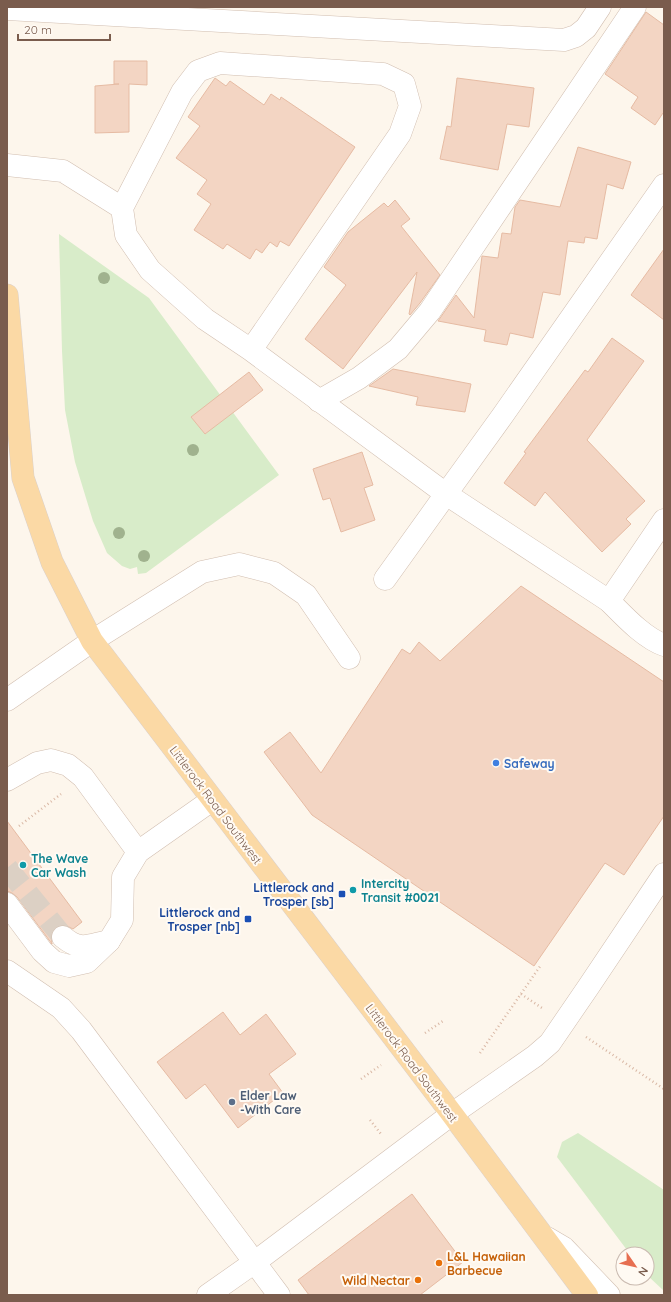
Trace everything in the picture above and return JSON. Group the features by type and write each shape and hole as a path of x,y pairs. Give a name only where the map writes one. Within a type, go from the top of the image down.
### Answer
{"main road":[{"name":"Littlerock Road Southwest","path":"7,295 23,478 52,562 92,641 452,1114 587,1295"}],"street":[{"path":"7,9 564,40 576,36 586,28 600,7"},
{"path":"318,401 359,378 398,349 430,311 635,7"},
{"path":"251,350 400,134 410,106 404,84 383,74 220,63 198,71 182,92 122,208 126,235 150,270 205,319 251,350 318,401 446,494 610,601 628,621 657,642 664,644"},
{"path":"7,166 63,171 122,208"},
{"path":"385,578 498,421 664,185"},
{"path":"610,601 664,520"},
{"path":"7,700 92,641 202,572 239,564 274,573 306,595 349,658"},
{"path":"7,780 37,763 51,760 68,765 83,777 138,852"},
{"path":"7,904 42,951 54,962 69,966 87,962 109,941 122,920 123,877 138,852 212,800"},
{"path":"208,1295 255,1262 452,1114 550,1043 664,874"},
{"path":"63,936 70,942 81,947 109,941"},
{"path":"7,971 61,1008 81,1030 280,1295"},
{"path":"543,1236 564,1248 609,1295"}],"path":[{"path":"480,1053 541,965"},
{"path":"521,994 664,1089"}],"green space":[{"path":"59,234 149,298 279,475 146,573 138,574 137,567 130,569 122,566 107,553 93,521 75,462 65,410"},
{"path":"578,1133 664,1190 664,1291 655,1283 655,1246 624,1246 557,1157 562,1142"}],"building":[{"path":"646,12 664,25 664,114 663,113 655,125 631,108 638,97 605,74"},
{"path":"114,61 147,61 147,85 129,84 129,132 95,133 95,86 119,84 114,84"},
{"path":"215,78 226,86 230,81 264,105 271,94 280,100 281,97 355,147 289,246 280,241 277,247 270,242 262,253 256,249 250,259 227,244 223,249 194,230 211,204 197,194 207,180 176,158 200,126 188,117"},
{"path":"457,78 534,88 529,127 507,124 498,170 440,159 447,126 451,127"},
{"path":"578,147 631,162 623,189 607,184 597,239 585,237 584,243 568,241 560,295 543,292 533,338 510,333 507,345 484,341 486,330 438,321 456,295 474,318 482,256 498,258 502,233 511,234 515,207 520,200 560,207"},
{"path":"395,200 410,219 401,226 440,275 410,315 417,272 343,369 305,339 346,285 324,267 348,232 384,203 388,207"},
{"path":"664,249 664,320 631,295"},
{"path":"612,338 644,361 587,440 645,501 626,519 631,524 602,552 545,492 535,506 504,483 526,453 524,452 585,370 588,372"},
{"path":"393,369 471,384 465,412 416,405 418,397 369,386"},
{"path":"249,372 263,390 205,434 191,417"},
{"path":"362,452 373,485 364,488 375,520 341,532 330,498 323,500 313,469"},
{"name":"Safeway","path":"521,586 664,682 664,816 624,875 605,863 534,966 312,815 264,752 290,732 321,773 402,649 410,654 419,642 440,661"},
{"name":"The Wave Car Wash","path":"7,821 82,922 73,929 65,925 58,926 53,930 51,935 52,944 17,897 7,891"},
{"path":"223,1012 240,1035 266,1014 296,1054 269,1074 283,1093 238,1128 205,1084 186,1099 157,1062"},
{"path":"412,1194 463,1262 420,1295 309,1295 298,1280"}],"tunnel":[{"path":"7,868 63,937"}],"place":[{"name":"Safeway","path":"496,763"},
{"name":"The Wave Car Wash","path":"23,865"},
{"name":"Intercity Transit #0021","path":"353,890"},
{"name":"Littlerock and Trosper [sb]","path":"342,894"},
{"name":"Littlerock and Trosper [nb]","path":"248,919"},
{"name":"Elder Law -With Care","path":"232,1102"},
{"name":"L&L Hawaiian Barbecue","path":"439,1263"},
{"name":"Wild Nectar","path":"418,1280"}]}
